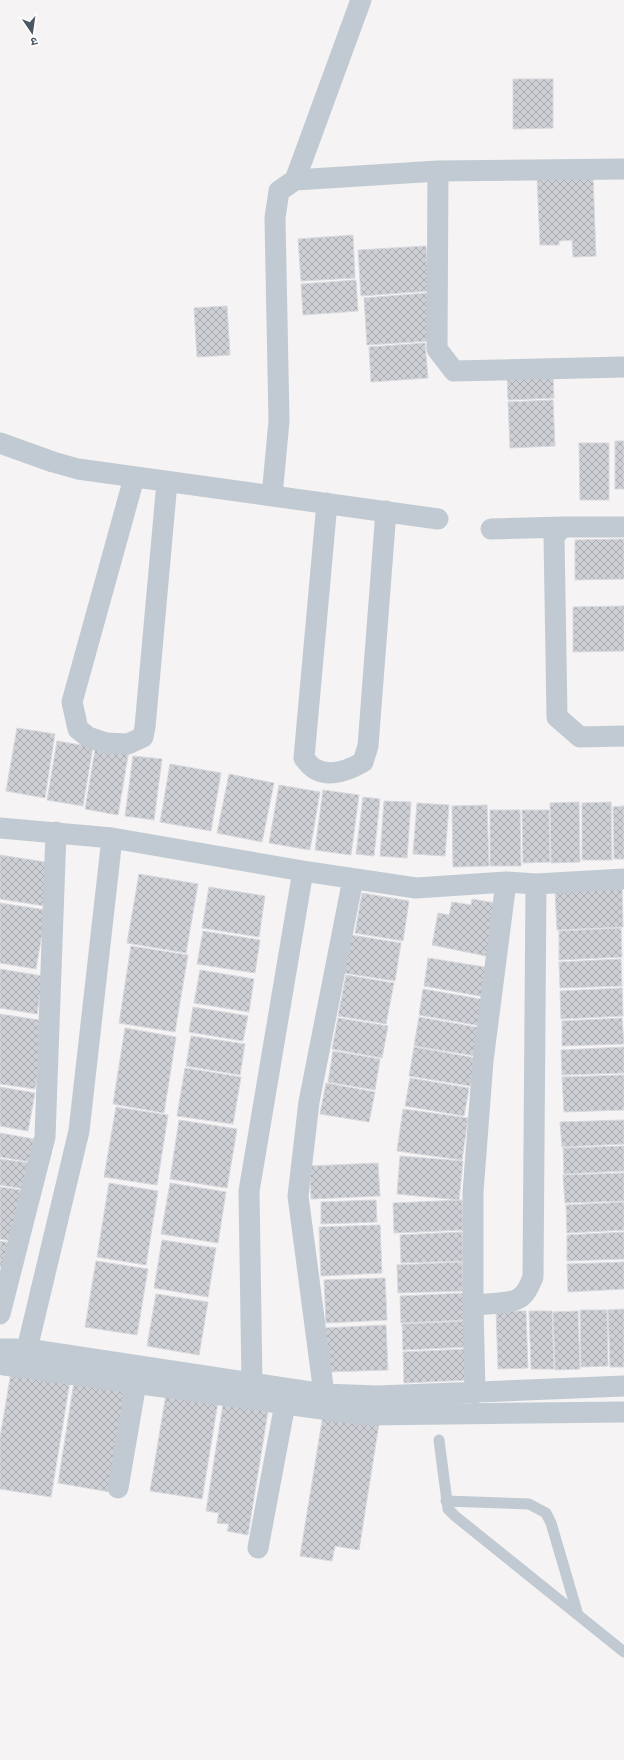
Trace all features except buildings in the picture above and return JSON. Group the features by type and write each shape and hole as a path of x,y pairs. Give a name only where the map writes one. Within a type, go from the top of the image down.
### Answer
{"street":[{"path":"296,180 361,0"},
{"path":"272,496 279,421 276,218 279,191 296,180 438,171 624,170"},
{"path":"438,171 437,349 454,371 624,367"},
{"path":"0,443 53,462 78,469 134,478 438,519"},
{"path":"134,478 72,702 78,729 88,737 106,743 128,744 143,737 167,482"},
{"path":"327,503 304,758 314,769 328,774 351,769 363,762 368,746 386,512"},
{"path":"563,527 554,536 557,718 580,737 624,736"},
{"path":"491,529 624,527"},
{"path":"0,828 112,838 303,871 416,888 506,882 536,884 624,879"},
{"path":"0,1314 45,1136 56,832"},
{"path":"27,1350 79,1131 112,838"},
{"path":"252,1383 249,1191 303,871"},
{"path":"324,1394 298,1196 308,1102 353,879"},
{"path":"476,1392 473,1305 473,1192 482,1068 506,882"},
{"path":"473,1305 512,1301 521,1298 529,1288 533,1277 536,884"},
{"path":"0,1349 27,1350 324,1394 378,1396 624,1386"},
{"path":"0,1362 4,1365 365,1415 624,1412"},
{"path":"118,1488 136,1383"},
{"path":"258,1548 284,1404"}],"lane":[{"path":"439,1440 446,1502 448,1509 454,1516 624,1652"},
{"path":"446,1502 529,1504 546,1513 551,1523 578,1615"}]}
